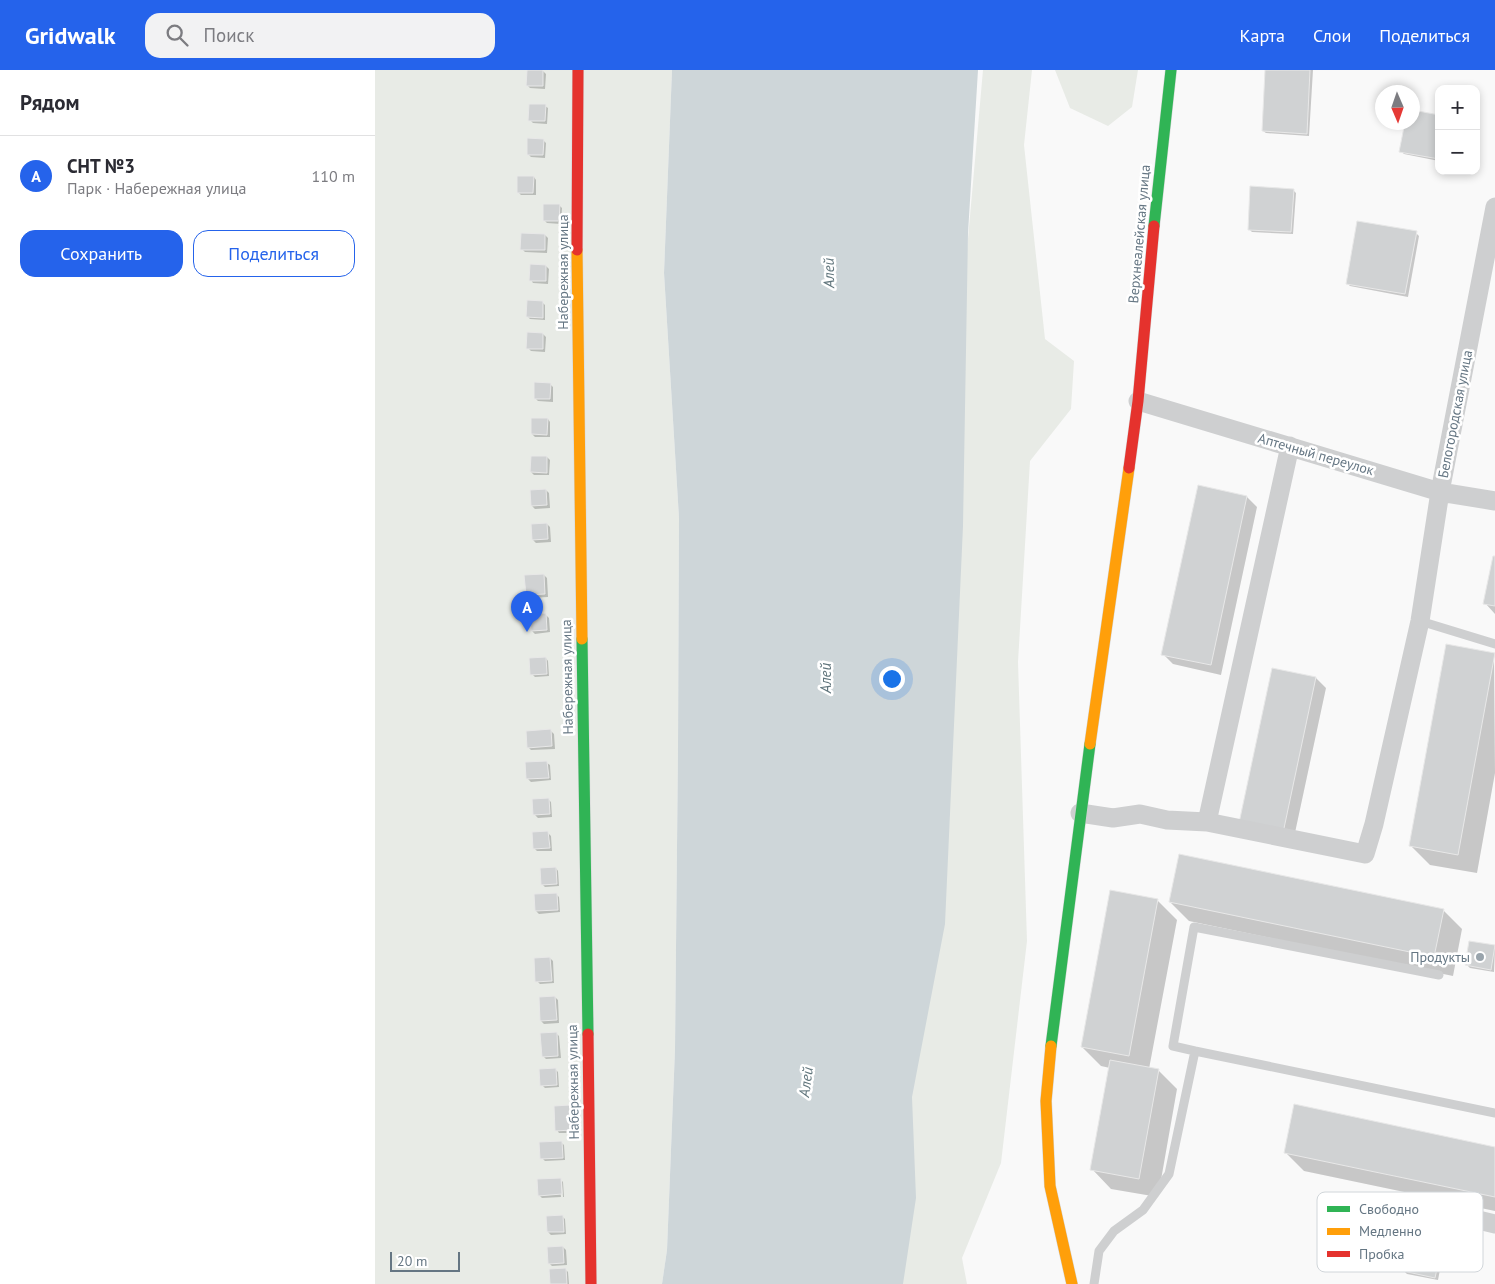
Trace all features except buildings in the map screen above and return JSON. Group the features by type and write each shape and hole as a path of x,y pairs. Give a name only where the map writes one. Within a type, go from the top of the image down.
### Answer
{"street":[{"name":"Набережная улица","path":"578,70 577,275 591,1284"},
{"name":"Верхнеалейская улица","path":"1072,1284 1050,1186 1046,1101 1054,1018 1080,813 1138,401 1157,194 1171,70"},
{"name":"Белогородская улица","path":"1207,822 1365,854 1374,824 1420,621 1440,492 1495,207"},
{"name":"Аптечный переулок","path":"1138,401 1440,492 1495,501"},
{"path":"1080,813 1113,818 1140,814 1167,820 1207,822 1289,446"}],"lane":[{"path":"1420,621 1495,644"},
{"path":"1439,975 1194,927 1173,1046 1495,1113"},
{"path":"1093,1284 1099,1252 1114,1231 1143,1210 1169,1174 1195,1051"}],"shaded area":[{"path":"375,70 672,70 664,273 679,518 678,746 675,1049 667,1250 662,1284 375,1284"},
{"path":"983,70 1032,70 1024,145 1045,339 1074,361 1071,409 1030,461 1018,662 1027,941 1001,1163 962,1258 967,1284 875,1284"},
{"path":"1055,70 1138,70 1132,107 1108,126 1070,108"}],"water":[{"name":"Алей","path":"672,70 978,70 968,233 963,526 945,924 912,1097 916,1198 903,1284 662,1284 667,1250 675,1049 678,746 679,518 664,273"}],"traffic: fast":[{"path":"1154,226 1171,70"},
{"path":"582,639 588,1034"},
{"path":"1051,1046 1090,744"}],"traffic: slow":[{"path":"577,250 582,639"},
{"path":"1090,744 1129,468"},
{"path":"1051,1046 1046,1101 1050,1186 1072,1284"}],"traffic: jam":[{"path":"577,250 578,70"},
{"path":"1129,468 1138,401 1154,226"},
{"path":"588,1034 591,1284"}],"place":[{"name":"СНТ №3","path":"527,632"},
{"name":"Продукты","path":"1480,957"}]}
